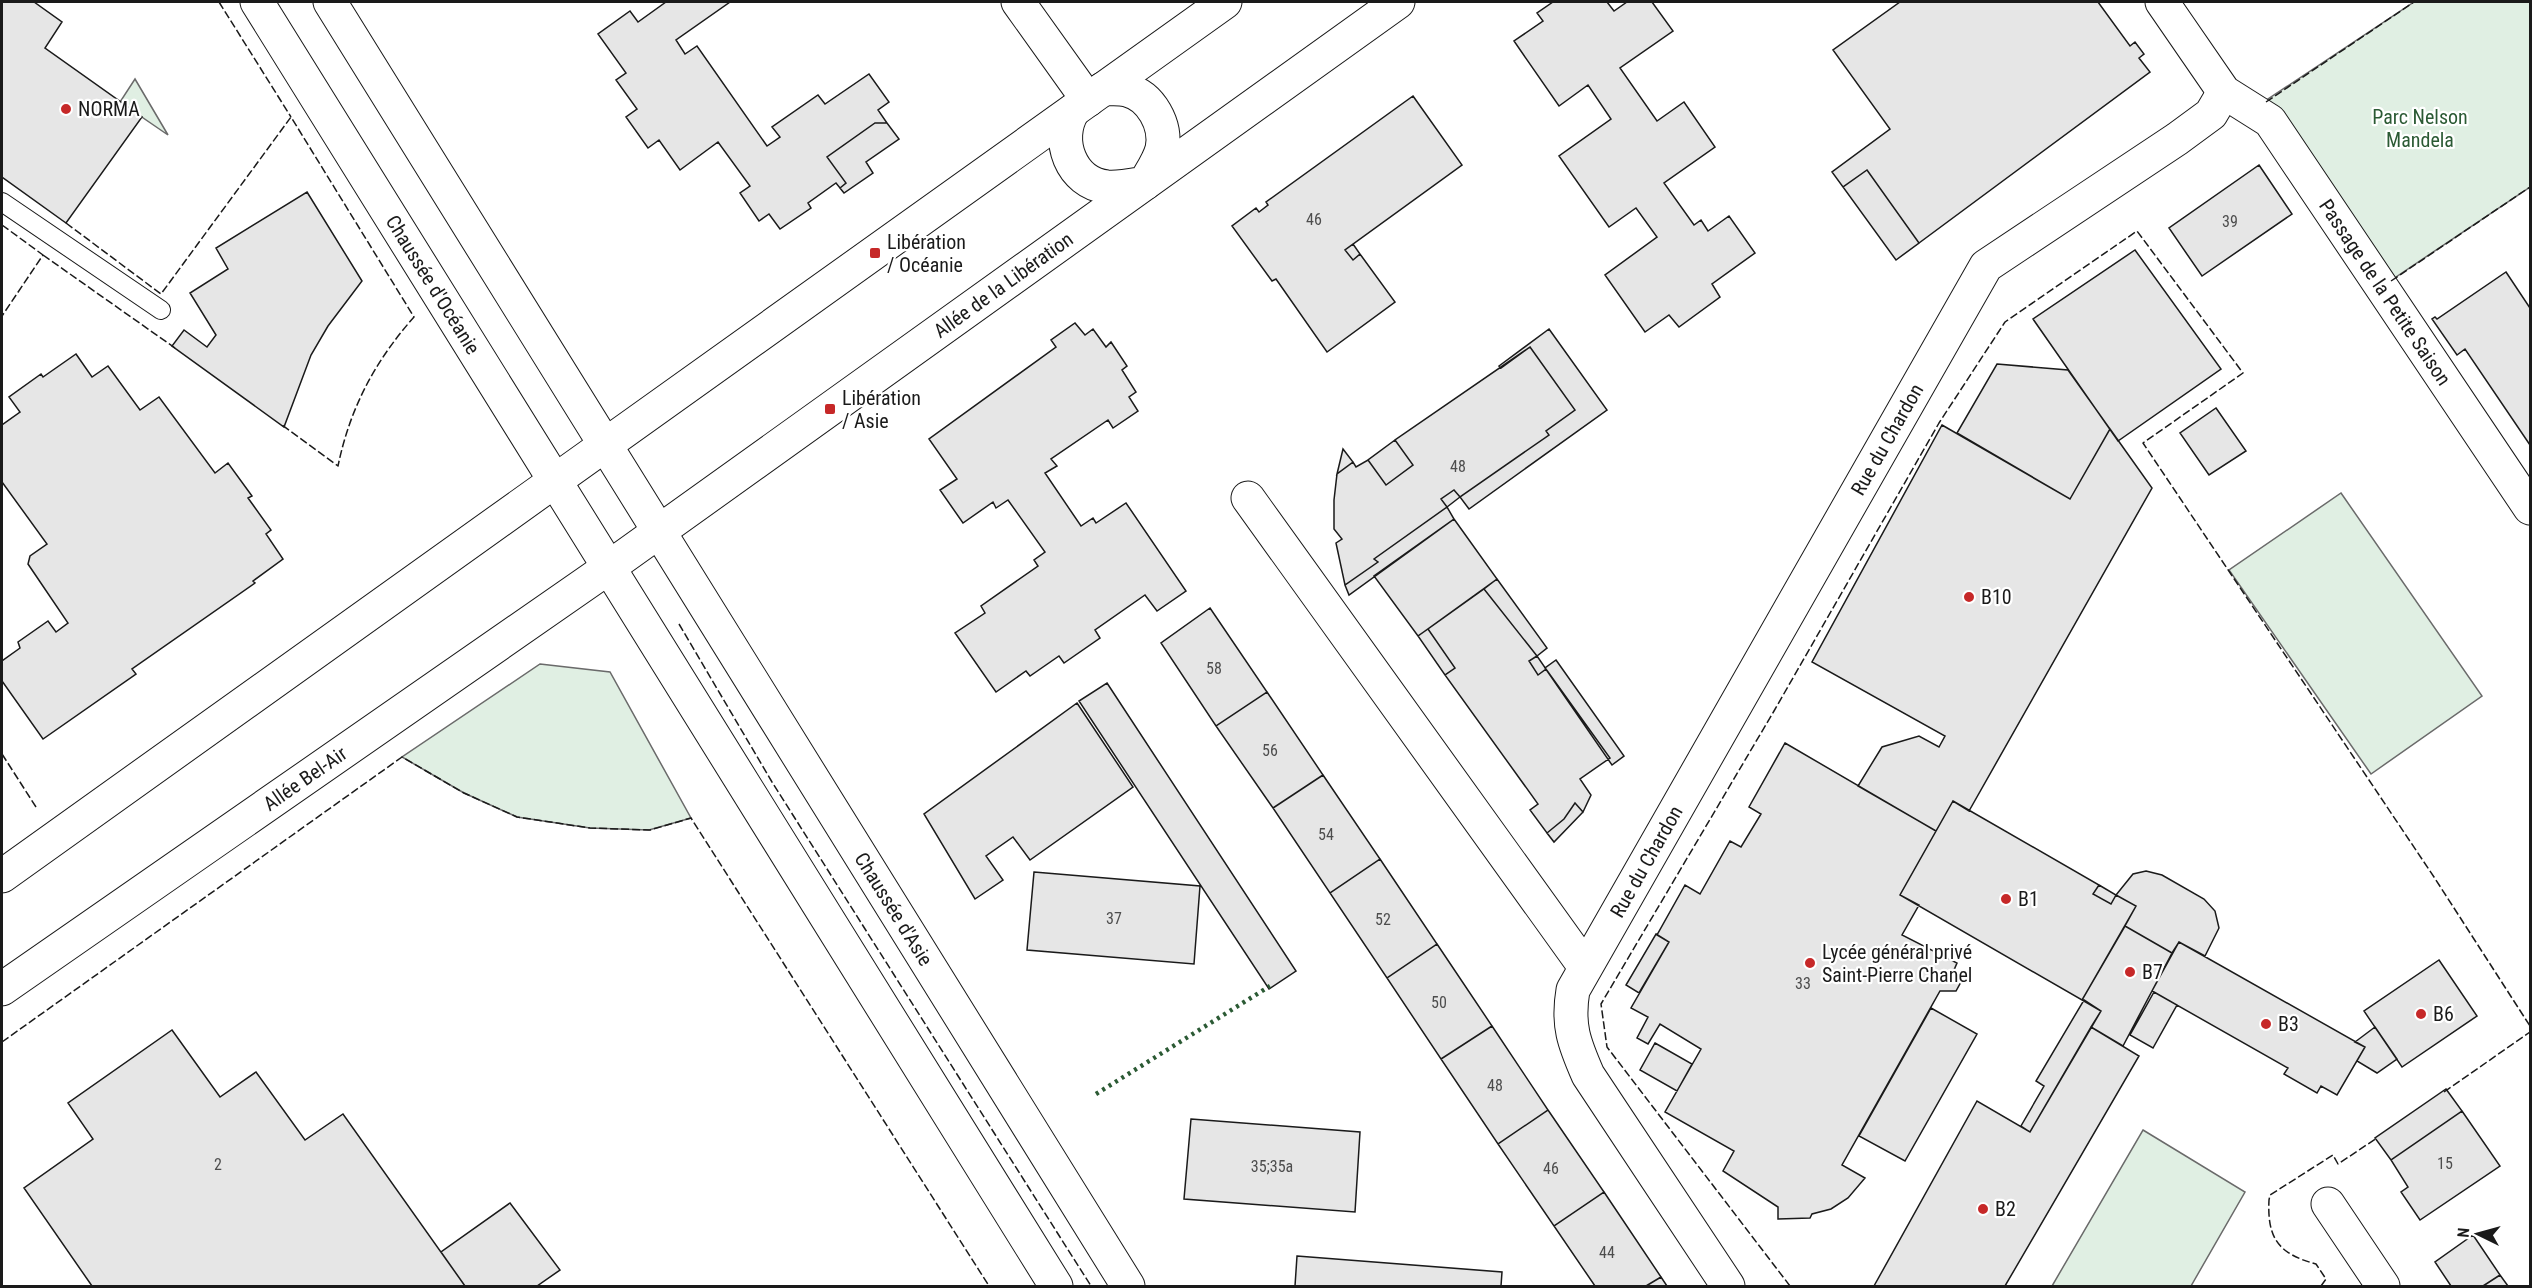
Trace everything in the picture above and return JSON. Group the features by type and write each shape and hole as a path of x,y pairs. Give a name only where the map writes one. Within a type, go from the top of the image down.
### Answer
{"main road":[{"name":"Chaussée d'Océanie","path":"257,2 608,568"},
{"path":"330,2 660,531"},
{"path":"1018,2 1088,100"},
{"path":"2,876 1225,2"},
{"name":"Allée de la Libération","path":"608,568 1398,2"},
{"path":"2163,2 2224,92"},
{"path":"1125,89 1135,93 1150,105 1161,122 1162,149 1145,183 1108,187 1083,176 1071,162 1065,146 1065,132 1088,100 1125,89"},
{"name":"Passage de la Petite Saison","path":"2224,92 2270,121 2530,508"},
{"name":"Rue du Chardon","path":"1728,1287 1588,1075 1576,1047 1569,1014 1573,990 1986,266 2177,139 2211,114 2224,92"},
{"path":"1248,498 1585,967"},
{"name":"Chaussée d'Asie","path":"660,531 1128,1287"},
{"path":"608,568 1056,1287"},
{"name":"Allée Bel-Air","path":"2,989 608,568"},
{"path":"2328,1204 2383,1287"}],"lane":[{"path":"2,202 160,310"}],"green space":[{"name":"Parc Nelson Mandela","path":"2414,2 2530,2 2530,187 2390,281 2265,101"},
{"path":"135,79 168,135 120,102"},
{"path":"2341,493 2482,696 2371,774 2229,570"},
{"path":"540,664 610,672 691,818 649,830 590,828 517,817 464,793 402,757"},
{"path":"2143,1130 2245,1192 2191,1286 2052,1286"}],"building":[{"name":"NORMA","path":"2,2 34,2 62,22 45,48 142,117 66,223 2,177"},
{"path":"666,2 730,2 676,40 685,54 697,46 767,146 780,137 772,127 818,95 825,104 869,74 889,102 878,110 887,123 875,123 827,157 846,183 840,188 836,183 808,203 811,208 780,229 769,214 759,221 740,193 750,186 718,142 680,170 659,140 648,148 626,117 637,109 616,80 626,73 598,34 630,11 638,22"},
{"path":"1553,2 1607,2 1614,11 1627,2 1652,2 1673,31 1620,68 1657,121 1684,102 1715,147 1664,183 1694,225 1701,220 1708,231 1729,216 1755,253 1712,284 1720,297 1679,327 1669,315 1645,332 1605,275 1657,237 1636,208 1609,227 1559,156 1611,119 1588,85 1559,106 1514,41 1543,21 1537,13"},
{"path":"1900,2 2098,2 2130,46 2135,42 2144,54 2139,58 2150,72 1919,243 1867,170 1843,187 1832,172 1890,129 1833,50"},
{"path":"1413,96 1462,165 1345,250 1353,260 1360,254 1395,302 1327,352 1276,279 1272,281 1232,226 1256,208 1259,212 1268,205 1266,202"},
{"path":"875,123 887,123 899,139 866,162 873,173 844,193 840,188 846,183 827,157"},
{"path":"2259,165 2292,214 2202,276 2169,228"},
{"path":"1867,170 1919,243 1896,260 1843,187"},
{"path":"307,192 362,281 328,326 311,355 284,427 172,346 184,330 207,347 216,335 190,293 228,269 216,248"},
{"path":"1353,244 1360,254 1353,260 1345,250"},
{"path":"2135,250 2221,369 2118,441 2033,319"},
{"path":"2506,272 2530,308 2530,445 2465,349 2457,355 2432,319 2435,317 2437,319"},
{"path":"1075,323 1085,335 1093,329 1106,347 1111,342 1127,366 1122,370 1136,392 1129,397 1138,411 1113,428 1108,420 1051,459 1057,466 1045,473 1081,526 1093,518 1096,523 1126,503 1186,591 1157,611 1145,595 1095,630 1100,638 1064,663 1059,656 1030,676 1026,671 996,692 955,633 985,613 981,606 1038,566 1034,560 1045,552 1008,500 996,508 993,502 963,523 940,490 957,479 929,439 1056,347 1051,340"},
{"path":"1549,329 1607,410 1469,509 1460,497 1549,435 1546,431 1575,410 1530,347 1501,368 1499,366"},
{"path":"1530,347 1575,410 1546,431 1549,435 1460,497 1454,490 1441,499 1447,507 1374,559 1378,562 1345,585 1336,543 1342,539 1334,529 1337,474 1353,462 1356,467 1368,460 1386,485 1413,465 1395,440"},
{"path":"76,354 92,377 108,366 140,410 159,397 215,473 228,463 252,496 248,498 271,530 266,534 283,559 253,581 255,583 132,669 136,674 43,739 2,681 2,661 20,648 18,642 48,621 56,632 68,623 28,564 30,556 47,544 2,482 2,425 20,412 9,397 41,374 43,377"},
{"path":"1997,364 2068,370 2110,429 2070,499 1957,433"},
{"path":"2216,408 2246,451 2209,475 2180,433"},
{"name":"B10","path":"1942,425 2070,499 2110,429 2152,488 1969,811 1953,801 1936,831 1858,786 1882,747 1919,736 1939,747 1945,736 1812,662"},
{"path":"1395,440 1413,465 1386,485 1368,460"},
{"path":"1343,449 1353,462 1337,474"},
{"path":"1454,490 1460,497 1447,507 1441,499"},
{"path":"1447,507 1454,519 1349,595 1345,585 1378,562 1374,559"},
{"path":"1454,519 1497,579 1418,636 1374,576"},
{"path":"1497,579 1547,648 1537,656 1484,589"},
{"path":"1484,589 1537,656 1529,661 1538,675 1546,669 1610,758 1580,779 1591,795 1583,812 1575,803 1564,819 1547,833 1530,810 1538,804 1445,675 1455,668 1428,629"},
{"path":"1210,608 1267,692 1216,726 1161,643"},
{"path":"1428,629 1455,668 1445,675 1418,636"},
{"path":"1537,656 1546,669 1538,675 1529,661"},
{"path":"1556,660 1624,756 1612,765 1545,668"},
{"path":"1107,683 1296,971 1269,989 1079,701"},
{"path":"1267,692 1323,775 1273,808 1216,726"},
{"path":"1077,703 1133,787 1030,860 1013,837 986,856 1003,880 975,899 924,814"},
{"path":"1785,743 1936,831 1900,895 1919,905 1902,935 1957,963 1954,970 1961,974 1962,980 1956,991 1940,991 1842,1165 1865,1178 1848,1198 1831,1209 1812,1214 1810,1218 1778,1219 1778,1207 1723,1171 1734,1151 1665,1112 1701,1049 1660,1024 1648,1044 1637,1038 1648,1017 1631,1008 1669,942 1657,935 1685,885 1700,894 1730,841 1741,847 1761,814 1749,807"},
{"path":"1323,775 1380,859 1330,893 1273,808"},
{"name":"B1","path":"1953,801 2099,885 2093,894 2111,904 2116,895 2136,906 2082,1000 1900,895"},
{"path":"1575,803 1583,812 1554,842 1547,833 1564,819"},
{"path":"1380,859 1437,944 1387,978 1330,893"},
{"name":"B7","path":"2146,871 2162,875 2204,899 2215,911 2219,928 2205,956 2179,942 2172,953 2125,926 2136,906 2116,895 2133,874"},
{"path":"1034,872 1200,886 1194,964 1027,950"},
{"path":"2099,885 2116,895 2111,904 2093,894"},
{"name":"B7","path":"2125,926 2172,953 2123,1046 2091,1027 2101,1011 2082,1000"},
{"path":"1656,934 1669,942 1639,993 1626,985"},
{"name":"B3","path":"2179,942 2365,1047 2337,1095 2321,1086 2317,1093 2284,1074 2288,1068 2152,991"},
{"path":"1437,944 1492,1026 1441,1059 1387,978"},
{"name":"B6","path":"2439,960 2477,1016 2402,1067 2364,1011"},
{"path":"2154,992 2177,1005 2153,1048 2130,1035"},
{"path":"2084,1000 2101,1011 2030,1132 2021,1126 2044,1086 2036,1081"},
{"path":"1931,1008 1977,1034 1905,1161 1859,1136"},
{"path":"1492,1026 1548,1110 1498,1144 1441,1059"},
{"name":"B2","path":"2091,1027 2139,1056 2005,1286 1874,1286 1977,1101 2030,1132"},
{"path":"2375,1027 2397,1059 2377,1073 2357,1061 2365,1047 2355,1042"},
{"path":"172,1030 220,1097 256,1072 305,1140 343,1114 465,1286 92,1286 24,1188 93,1139 68,1103"},
{"path":"1655,1043 1692,1064 1677,1091 1640,1070"},
{"path":"2446,1089 2462,1111 2391,1160 2375,1138"},
{"path":"1548,1110 1604,1192 1554,1226 1498,1144"},
{"path":"2462,1111 2500,1166 2420,1220 2401,1192 2408,1187 2391,1160"},
{"path":"1191,1119 1360,1132 1355,1212 1184,1199"},
{"path":"1604,1192 1661,1277 1646,1286 1595,1286 1554,1226"},
{"path":"510,1203 560,1270 537,1286 465,1286 441,1252"},
{"path":"2473,1235 2500,1275 2483,1286 2451,1286 2435,1262"},
{"path":"1297,1256 1502,1272 1501,1286 1295,1286"},
{"path":"2500,1275 2508,1286 2483,1286"},
{"path":"1661,1277 1667,1286 1646,1286"}],"hedge":[{"path":"1096,1094 1270,986"}],"fence":[{"path":"219,2 291,117"},
{"path":"2266,102 2414,2"},
{"path":"66,223 161,294 291,117 414,317 387,351 366,386 349,424 338,466 282,425"},
{"path":"2391,281 2530,187"},
{"path":"2,225 43,255 2,316"},
{"path":"1790,1286 1607,1047 1601,1004 1774,711 1939,423 2005,322 2137,231 2243,373 2143,443 2434,877 2530,1026"},
{"path":"43,255 175,348"},
{"path":"679,624 772,782 1091,1286"},
{"path":"2,754 36,807"},
{"path":"2,1042 402,757 464,793 517,817 590,828 650,830 691,818 989,1286"},
{"path":"2444,1092 2530,1032"},
{"path":"2321,1286 2326,1279 2316,1264 2284,1250 2273,1235 2269,1214 2270,1195 2333,1155 2338,1164 2377,1138"}],"place":[{"name":"NORMA","path":"66,109"},
{"name":"Libération / Océanie","path":"875,253"},
{"name":"Libération / Asie","path":"830,409"},
{"name":"B10","path":"1969,597"},
{"name":"B1","path":"2006,899"},
{"name":"Lycée général privé Saint-Pierre Chanel","path":"1810,963"},
{"name":"B7","path":"2130,972"},
{"name":"B6","path":"2421,1014"},
{"name":"B3","path":"2266,1024"},
{"name":"B2","path":"1983,1209"}]}
